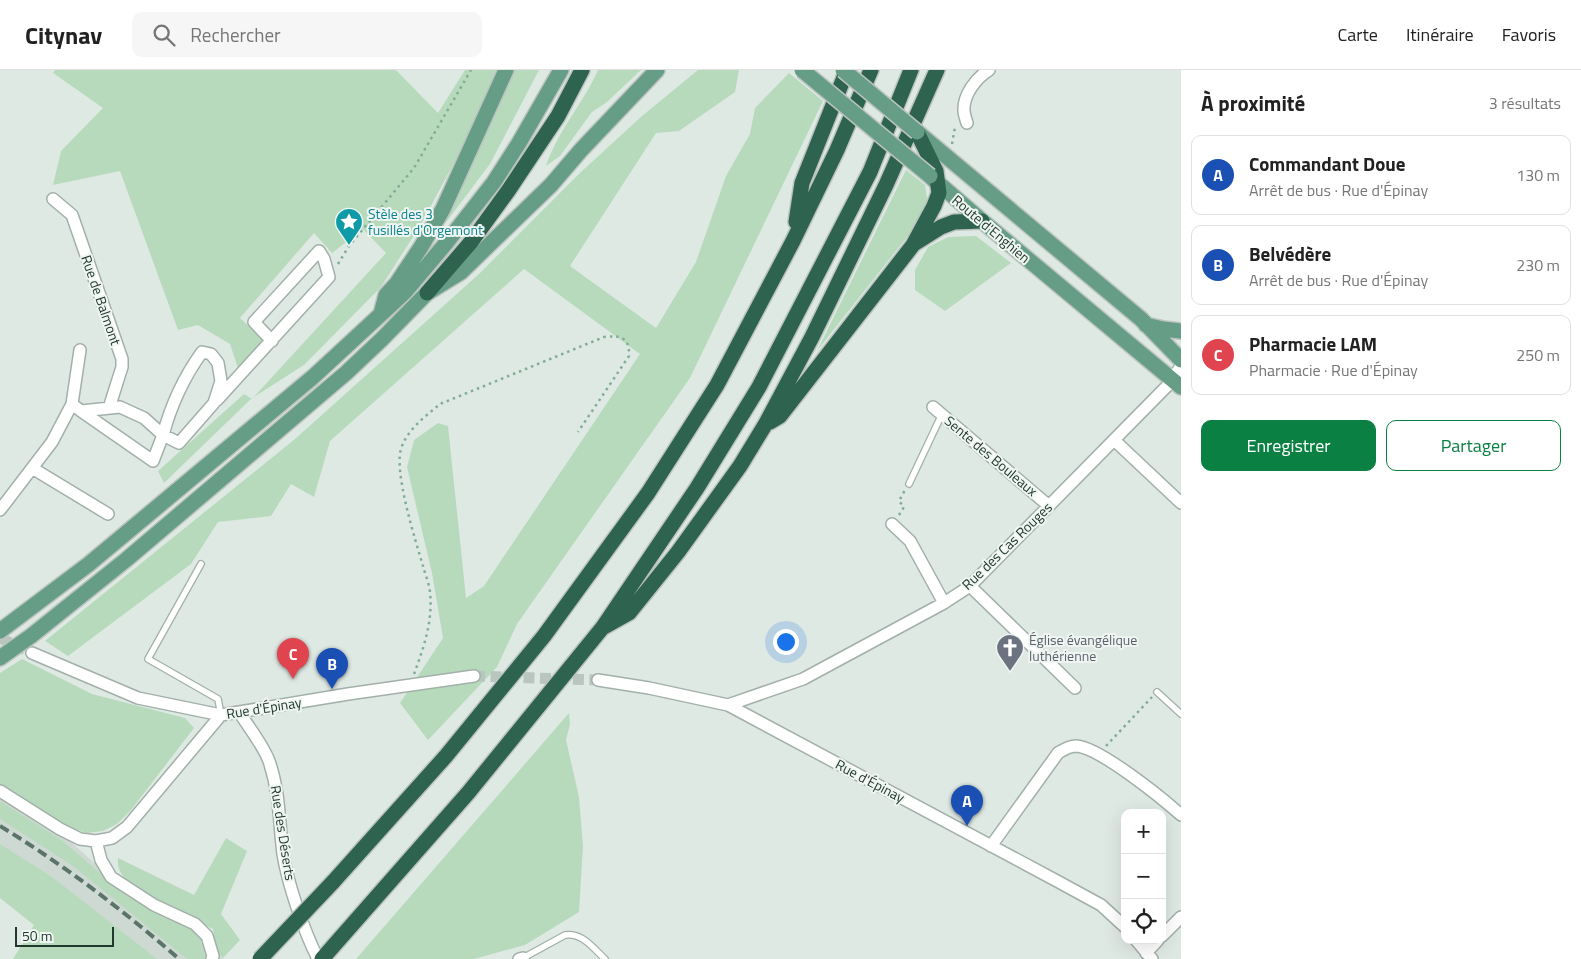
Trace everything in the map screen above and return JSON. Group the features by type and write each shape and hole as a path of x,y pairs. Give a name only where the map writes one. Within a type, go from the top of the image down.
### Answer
{"highway":[{"path":"427,293 471,242 508,191 558,116 582,70"},
{"path":"793,241 802,183 847,70"},
{"path":"260,959 333,882 446,756 544,636 648,493 717,385 793,241 871,70"},
{"path":"322,959 468,793 603,627 697,488 759,387 870,172 911,70"},
{"path":"603,627 630,613 636,606 678,552 740,466 765,425 820,319 886,184 937,70"},
{"path":"765,425 780,416 913,245 934,206 938,193 936,169 917,132"},
{"path":"913,245 941,227 954,222 982,221"}],"main road":[{"path":"381,316 386,295 421,247 443,209 506,70"},
{"path":"0,631 89,564 313,377 405,292 494,182 561,70"},
{"name":"Route d'Enghien","path":"802,70 1146,325 1181,360"},
{"path":"843,70 917,132"},
{"path":"0,658 32,636 127,559 346,373 427,293 461,272 551,184 581,150 658,71"},
{"name":"Route d'Enghien","path":"936,169 982,221 1179,379"},
{"path":"1146,325 1181,331"}],"street":[{"path":"967,123 963,110 969,90 981,75 989,70"},
{"name":"Rue de Balmont","path":"54,199 72,215 122,359 120,375 109,408"},
{"path":"76,408 120,407 144,418 163,435 179,443 214,403 272,341 330,277 319,251 254,322 272,341"},
{"path":"0,510 76,408 80,350"},
{"path":"76,408 153,460 169,414 188,371 202,352 211,354 218,363 221,381 214,403"},
{"name":"Rue des Cas Rouges","path":"728,705 803,679 944,603 970,586 1114,440 1179,379"},
{"name":"Sente des Bouleaux","path":"938,410 1049,506"},
{"path":"1114,440 1181,503"},
{"path":"32,468 108,514"},
{"path":"892,524 910,541 944,603"},
{"path":"970,586 1075,688"},
{"name":"Rue d'Épinay","path":"32,653 138,698 221,715 474,676"},
{"name":"Rue d'Épinay","path":"598,680 650,688 728,705 1101,905 1121,923"},
{"name":"Rue des Déserts","path":"239,712 270,762 278,796 284,855 290,885 318,959"},
{"path":"0,791 60,829 80,839 112,838 127,827 221,715"},
{"path":"991,846 1058,753 1074,746 1089,748 1141,782 1167,802 1181,816"},
{"path":"96,840 101,860 111,877 154,905 195,924 207,936 213,956 212,959"},
{"path":"1166,932 1181,916"},
{"path":"1139,944 1149,956 1156,944"}],"lane":[{"path":"909,484 938,410"},
{"path":"201,564 148,659 218,699 221,715"},
{"path":"1157,692 1180,711"},
{"path":"521,958 565,935 572,934 579,936 605,959"}],"path":[{"path":"330,277 349,246 414,168 470,70"},
{"path":"410,685 429,628 430,591 413,533 400,475 401,448 409,434 421,420 440,404 604,337 621,337 630,348 629,356 578,432"},
{"path":"892,524 904,508 899,501 909,484"},
{"path":"1098,754 1157,692"}],"shaded area":[{"path":"0,794 47,821 134,898 223,958 150,959 0,858"}],"green space":[{"path":"55,70 396,70 438,113 465,70 497,70 467,139 420,226 381,287 304,365 253,397 386,253 363,229 332,253 314,233 240,318 265,341 238,368 230,344 198,325 178,330 120,171 53,185 61,151 103,108 53,73"},
{"path":"512,70 539,70 490,164 444,225"},
{"path":"598,70 641,70 607,102 592,112 560,156 546,166 557,141"},
{"path":"698,70 739,70 735,92 679,131 656,133 570,266 656,328 696,262 726,176 750,134 755,108 789,73 823,101 690,378 517,624 497,667 428,740 400,703 443,638 432,573 407,467 414,440 438,423 448,426 466,598 484,586 640,354 524,269 330,441 314,497 291,484 271,516 218,522 191,564 68,656 45,641 295,439 479,274 582,171 642,116"},
{"path":"906,170 925,185 929,209 817,351"},
{"path":"976,236 1011,263 945,311 915,290 915,270 928,247 948,237"},
{"path":"244,394 251,399 164,483 158,471"},
{"path":"22,659 92,694 185,718 194,728 131,810 117,824 103,831 87,833 68,827 0,786 0,673"},
{"path":"569,713 570,724 566,740 579,797 583,846 579,912 525,945 474,959 356,959"},
{"path":"0,801 60,839 127,896 188,926 200,936 205,959 187,959 73,866 0,819"},
{"path":"226,838 247,851 221,914 240,940 223,958 217,953 213,929 179,912 130,883 120,872 118,858 194,895"},
{"path":"0,844 52,877 157,959 13,959 34,925 0,898"}],"tunnel":[{"path":"0,638 32,653"},
{"path":"474,676 598,680"}],"railway":[{"path":"0,826 47,856 92,889 179,959"}],"place":[{"name":"Stèle des 3 fusillés d'Orgemont","path":"349,246"},
{"name":"Église évangélique luthérienne","path":"1010,672"},
{"name":"Pharmacie LAM","path":"293,679"},
{"name":"Belvédère","path":"332,689"},
{"name":"Commandant Doue","path":"967,826"}]}
